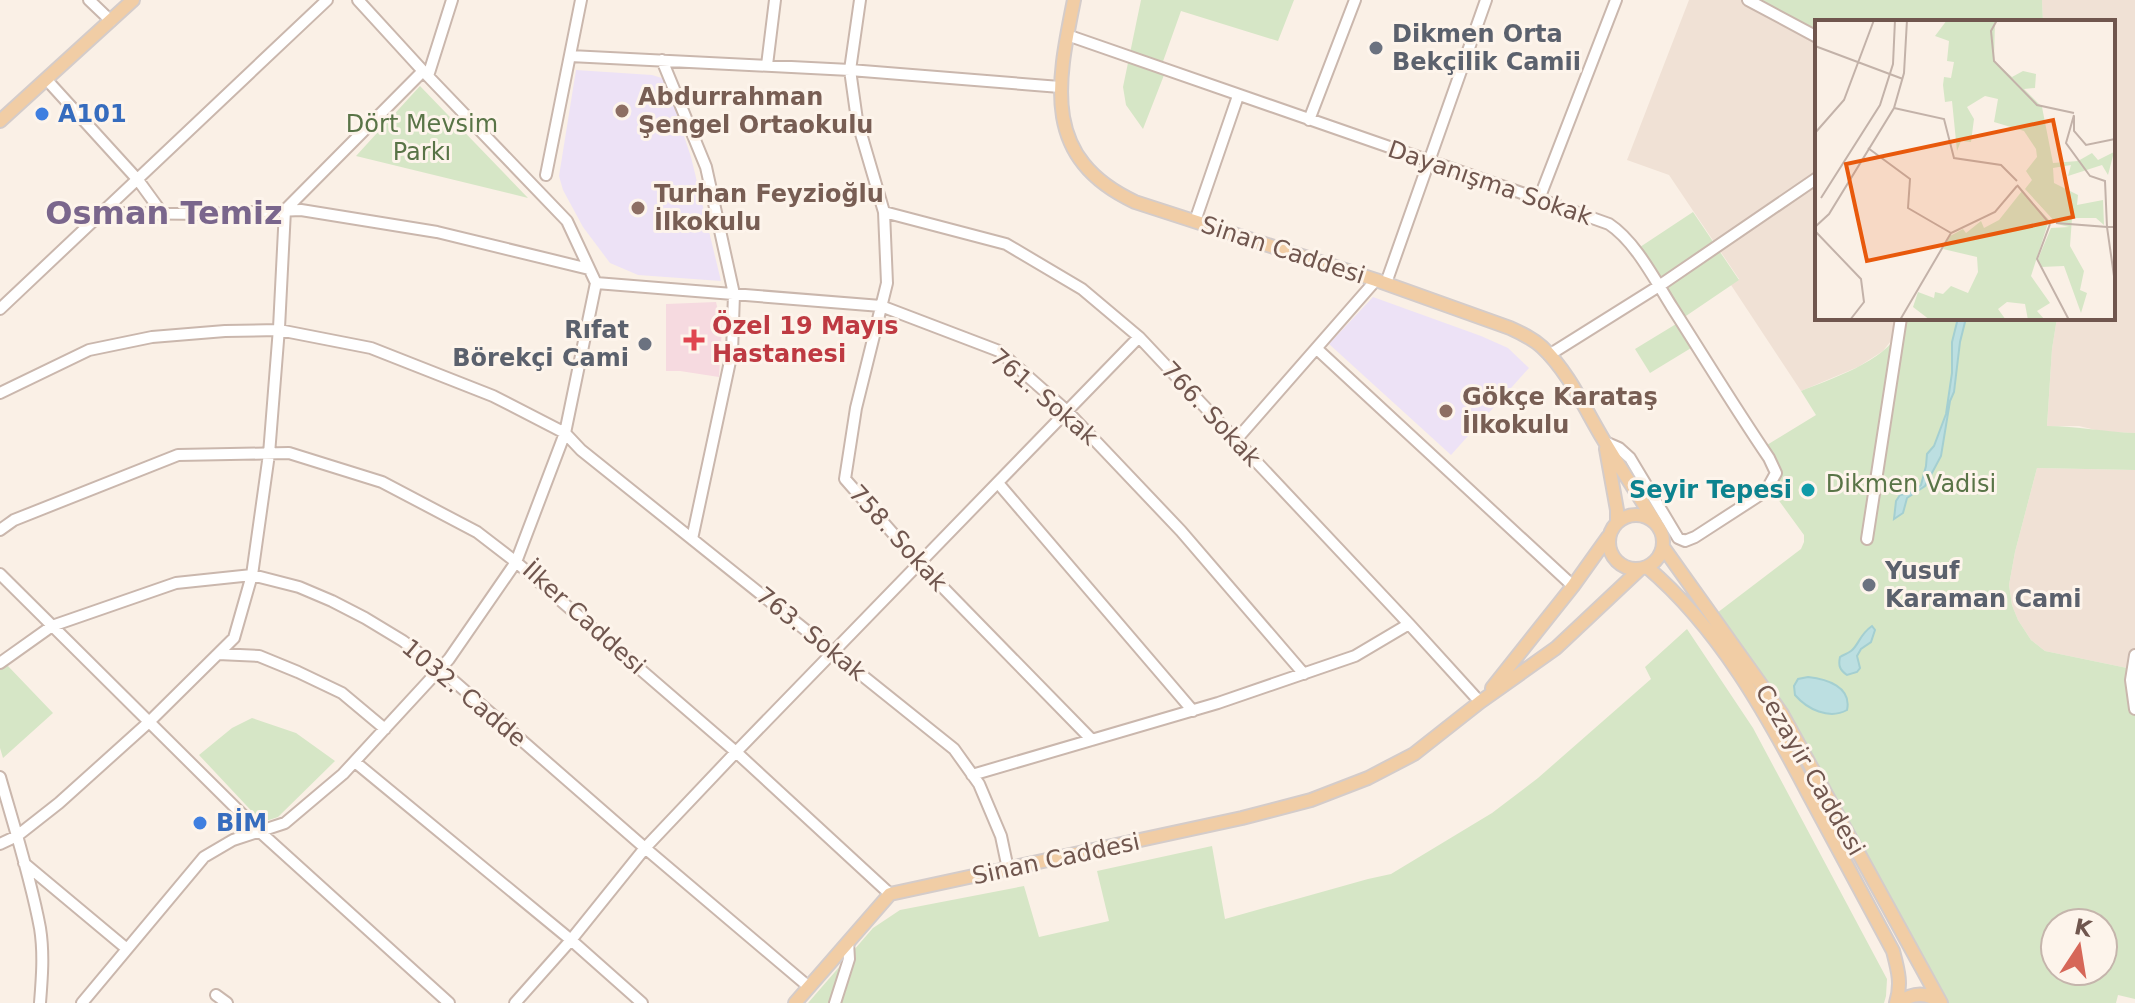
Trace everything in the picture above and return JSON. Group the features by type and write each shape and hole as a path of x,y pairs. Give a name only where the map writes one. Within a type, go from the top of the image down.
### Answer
{"main road":[{"path":"0,121 133,0"},
{"name":"Sinan Caddesi","path":"1074,0 1060,87 1061,106 1069,141 1098,180 1135,202 1381,282 1528,337 1549,355 1575,391 1656,523"},
{"name":"Sinan Caddesi","path":"1604,442 1617,522"},
{"path":"1632,515 1641,515 1656,523 1663,547 1655,562 1643,568 1622,566 1615,561 1608,546 1608,537 1617,522 1632,515"},
{"name":"Sinan Caddesi","path":"1480,702 1608,537"},
{"name":"Cezayir Caddesi","path":"1663,547 1770,720 1893,951 1900,974 1898,1003"},
{"name":"Sinan Caddesi","path":"890,894 1242,818 1311,800 1368,778 1414,754 1556,648 1643,568"},
{"name":"Cezayir Caddesi","path":"1643,568 1671,587 1712,624 1782,714 1941,1003"},
{"path":"795,1003 890,894"},
{"path":"1898,1003 1919,994 1928,995 1941,1003"}],"street":[{"path":"89,0 111,21"},
{"path":"0,309 327,0"},
{"path":"358,0 567,221 596,283"},
{"path":"0,844 17,836 59,803 149,722 234,638 252,575 269,454 285,210 426,74 452,0"},
{"path":"546,175 581,0"},
{"path":"767,65 775,0"},
{"name":"758. Sokak","path":"860,0 850,70 857,120 884,212 887,283 856,408 845,479 919,563 1092,740"},
{"path":"1309,120 1355,0"},
{"path":"1236,440 1381,282 1486,0"},
{"path":"1539,199 1616,0"},
{"path":"1748,0 1815,36"},
{"name":"Dayanışma Sokak","path":"1067,35 1539,199 1618,230 1659,286 1776,473 1766,491 1685,541 1678,538 1625,452 1604,442"},
{"path":"570,56 850,70 1060,87"},
{"path":"662,60 706,167 734,294 732,352 692,539"},
{"path":"46,79 138,180 162,213"},
{"path":"1195,221 1238,96"},
{"path":"1549,355 1659,286 1815,179"},
{"path":"104,213 210,214 301,210 437,232 589,269"},
{"name":"766. Sokak","path":"884,212 1006,244 1082,289 1139,337 1480,702"},
{"name":"761. Sokak","path":"596,283 881,306 999,351 1067,411 1181,531 1304,674"},
{"name":"İlker Caddesi","path":"596,283 565,433 516,562 736,752 890,894"},
{"path":"1867,539 1901,320"},
{"name":"763. Sokak","path":"0,393 89,350 152,337 279,329 371,348 493,396 565,433 581,450 954,749 979,784 1001,836 1008,869"},
{"path":"515,1003 571,940 645,848 1139,337"},
{"path":"1317,349 1573,586"},
{"path":"0,530 14,520 178,455 289,453 382,482 477,532 516,562 449,659 355,762 285,823 233,840 204,857 82,1003"},
{"path":"998,483 1193,711"},
{"path":"0,574 259,831 449,1003"},
{"name":"1032. Cadde","path":"0,663 52,626 176,583 252,575 299,587 332,601 403,641 440,669 809,987"},
{"path":"972,775 1193,711 1304,674 1355,656 1409,624"},
{"path":"218,654 259,656 298,672 342,693 385,729"},
{"path":"2135,655 2131,680 2135,709"},
{"path":"355,762 571,940 642,1003"},
{"path":"0,777 40,929 43,970 40,1003"},
{"path":"24,863 127,949"},
{"path":"835,1003 849,959 848,942"},
{"path":"216,995 227,1003"}],"shaded area":[{"path":"1689,0 1748,0 1815,36 1815,320 1901,320 1898,332 1883,351 1858,367 1801,391 1731,285 1739,279 1669,175 1627,160"},
{"path":"2042,0 2135,0 2135,433 2104,432 2079,426 2047,426 2057,320 2115,320 2115,20 2043,20"},
{"path":"576,70 652,75 665,79 691,157 721,281 638,275 610,263 583,227 559,176"},
{"name":"Gökçe Karataş İlkokulu","path":"1373,297 1508,348 1529,368 1451,455 1329,344"},
{"name":"Özel 19 Mayıs Hastanesi","path":"716,302 722,328 719,377 666,371 666,304"},
{"path":"2037,468 2135,470 2135,709 2132,669 2045,651 2031,640 2018,620 2009,585"}],"green space":[{"path":"1141,0 1294,0 1278,41 1181,11 1161,67 1166,70 1143,129 1126,105 1123,87"},
{"path":"1748,0 2042,0 2043,20 1815,20 1815,36"},
{"name":"Dört Mevsim Parkı","path":"420,86 528,198 356,156"},
{"path":"1693,212 1739,280 1680,320 1634,251"},
{"name":"Dikmen Vadisi","path":"1901,320 2057,320 2047,426 2135,433 2135,470 2037,468 2009,585 2018,620 2031,640 2045,651 2132,669 2135,709 2135,999 2118,995 2116,1003 1941,1003 1782,714 1713,616 1801,549 1804,542 1804,535 1769,487 1776,473 1762,448 1816,415 1801,391 1856,368 1892,342 1899,331"},
{"path":"1681,321 1696,345 1650,373 1635,349"},
{"path":"1687,629 1753,728 1887,979 1884,1003 808,1003 873,928 900,910 1024,886 1039,937 1109,921 1097,871 1212,846 1225,919 1391,874 1492,813 1538,778 1651,679 1645,667"},
{"path":"7,665 53,713 3,758 0,748 0,670"},
{"path":"252,718 296,733 335,761 278,817 266,821 259,819 199,755 232,728"}],"water":[{"path":"1958,320 1966,320 1941,456 1925,486 1907,498 1903,513 1894,519 1896,501 1900,495 1913,492 1921,485 1927,454 1934,446 1946,414 1952,373 1952,342"},
{"path":"1872,626 1875,630 1871,642 1857,656 1860,668 1847,675 1840,668 1840,657 1854,649"},
{"path":"1808,677 1830,682 1842,690 1848,702 1847,710 1826,713 1812,709 1800,700 1795,695 1794,686 1798,679"}],"place":[{"name":"Dikmen Orta Bekçilik Camii","path":"1376,48"},
{"name":"Abdurrahman Şengel Ortaokulu","path":"622,111"},
{"name":"A101","path":"42,114"},
{"name":"Turhan Feyzioğlu İlkokulu","path":"638,208"},
{"name":"Özel 19 Mayıs Hastanesi","path":"694,340"},
{"name":"Rıfat Börekçi Cami","path":"645,344"},
{"name":"Gökçe Karataş İlkokulu","path":"1446,411"},
{"name":"Seyir Tepesi","path":"1808,490"},
{"name":"Yusuf Karaman Cami","path":"1869,585"},
{"name":"BİM","path":"200,823"}],"district":[{"name":"Osman Temiz","path":"164,213"}]}
